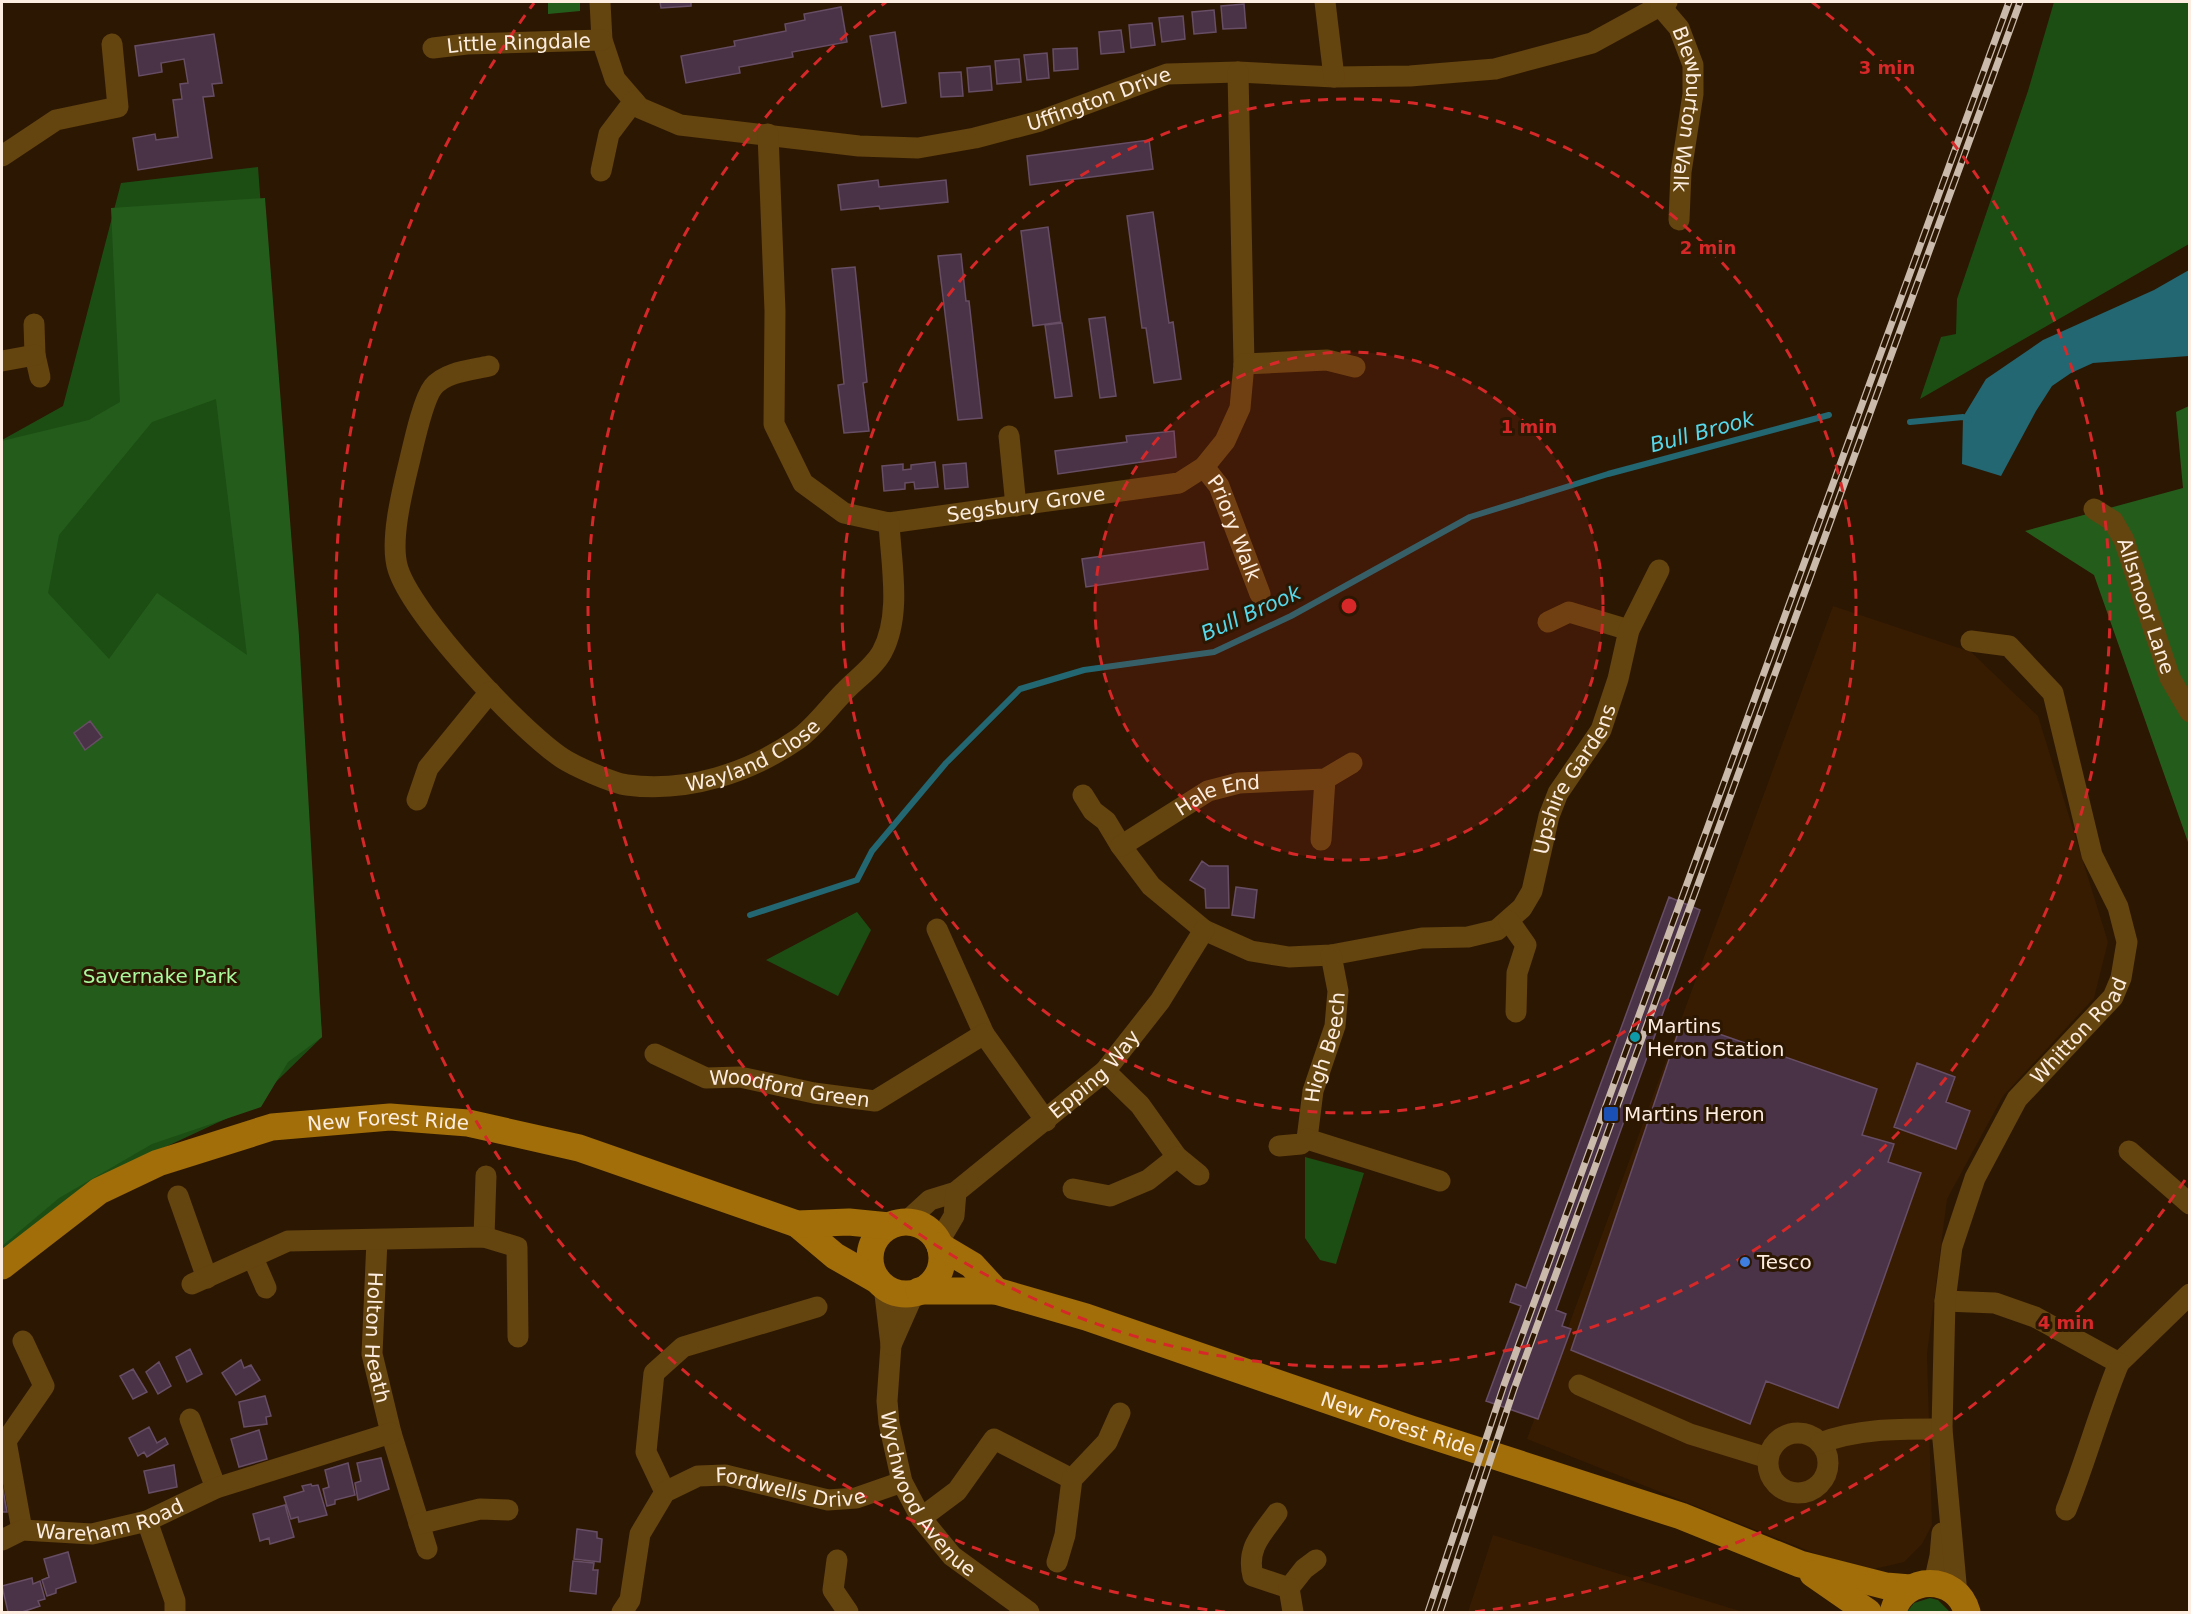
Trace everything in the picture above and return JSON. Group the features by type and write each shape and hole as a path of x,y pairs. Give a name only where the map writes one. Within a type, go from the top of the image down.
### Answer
{"main road":[{"name":"New Forest Ride","path":"2,1266 99,1191 158,1163 272,1127 390,1117 468,1123 579,1148 797,1224 835,1256 881,1283 904,1293 996,1291 1086,1317 1411,1429 1681,1516 1800,1564 1886,1586 1942,1594"},
{"name":"New Forest Ride","path":"797,1224 849,1222 925,1227 939,1245 972,1265 996,1291"},
{"path":"881,1283 870,1256 879,1233 897,1224"},
{"path":"917,1292 936,1277 942,1257 939,1245"},
{"name":"New Forest Ride","path":"1800,1564 1868,1612"},
{"path":"1893,1612 1901,1596 1942,1594"}],"street":[{"name":"Uffington Drive","path":"600,2 602,40 615,79 640,108 680,125 859,146 918,148 975,138 1040,122 1167,74 1238,72 1334,77 1410,76 1495,69 1592,43 1664,4"},
{"path":"1325,2 1334,77"},
{"name":"Blewburton Walk","path":"1664,4 1679,27 1693,64 1693,94 1681,172 1679,220"},
{"name":"Little Ringdale","path":"433,48 467,44 602,40"},
{"path":"2,156 56,120 118,107 112,44"},
{"name":"Segsbury Grove","path":"768,134 775,311 774,424 803,483 844,513 889,523 1179,483 1203,466 1225,441 1240,408 1244,364 1238,72"},
{"path":"601,171 609,134 634,101"},
{"path":"34,324 35,355 40,377"},
{"path":"2,361 35,355"},
{"path":"1244,364 1327,360 1355,367"},
{"name":"Wayland Close","path":"489,366 458,372 433,387 413,444 396,540 397,566 406,589 490,692 562,759 624,784 662,787 700,781 747,769 800,738 882,653 894,615 889,523"},
{"path":"1009,436 1016,506"},
{"name":"Priory Walk","path":"1203,466 1219,486 1260,594"},
{"name":"Allsmoor Lane","path":"2094,509 2113,521 2124,540 2170,678 2190,712"},
{"name":"Upshire Gardens","path":"1204,930 1251,951 1289,957 1331,955 1422,938 1482,935 1497,930 1509,921 1522,908 1532,891 1542,840 1558,793 1601,730 1618,679 1629,630 1659,570"},
{"path":"1548,622 1569,612 1629,630"},
{"name":"Whitton Road","path":"1942,1594 1940,1556 1945,1459 1942,1429 1945,1300 1952,1247 1975,1178 2017,1099 2114,997 2121,978 2127,942 2118,907 2092,855 2052,693 2009,646 1971,641"},
{"path":"417,800 428,768 490,692"},
{"name":"Hale End","path":"1121,846 1208,791 1239,783 1325,779 1352,763"},
{"path":"1321,840 1325,779"},
{"path":"1083,795 1093,811 1106,821 1121,846 1151,886 1204,930"},
{"path":"1509,921 1526,945 1517,973 1516,1012"},
{"path":"937,929 984,1034 1046,1120"},
{"name":"Epping Way","path":"897,1224 930,1200 956,1192 1105,1071 1160,1001 1204,930"},
{"name":"High Beech","path":"1307,1139 1313,1091 1335,1026 1338,991 1331,955"},
{"name":"Woodford Green","path":"655,1054 706,1078 740,1077 814,1093 875,1101 984,1034"},
{"path":"1105,1071 1140,1105 1177,1157 1199,1175"},
{"path":"1279,1146 1301,1144 1307,1139 1440,1180"},
{"path":"2129,1151 2190,1204"},
{"path":"1073,1189 1110,1196 1148,1180 1177,1157"},
{"path":"484,1237 486,1176"},
{"path":"939,1245 954,1216 956,1192"},
{"path":"178,1196 199,1281 288,1241 484,1237 517,1247 518,1337"},
{"name":"Holton Heath","path":"377,1240 372,1354 391,1433 427,1550"},
{"path":"253,1258 266,1288"},
{"name":"Wychwood Avenue","path":"881,1283 891,1345 887,1401 889,1423 902,1482 921,1518 952,1556 1029,1612"},
{"name":"Wychwood Avenue","path":"891,1345 917,1292"},
{"path":"2066,1510 2103,1402 2120,1363 2189,1296"},
{"path":"1945,1300 1995,1303 2034,1317 2120,1363"},
{"path":"622,1612 630,1600 640,1534 665,1492 646,1452 654,1374 683,1347 817,1307"},
{"path":"22,1530 6,1441 44,1386 23,1341"},
{"path":"1579,1385 1690,1434 1768,1458"},
{"path":"1057,1562 1065,1535 1072,1479 1107,1442 1120,1413"},
{"path":"190,1419 216,1488"},
{"path":"1820,1443 1843,1434 1881,1429 1942,1429"},
{"name":"Wareham Road","path":"2,1540 22,1530 92,1534 147,1521 216,1488 391,1433"},
{"path":"1805,1433 1820,1443 1826,1451 1827,1471 1815,1488 1796,1493 1777,1485 1767,1468 1768,1458 1774,1443 1787,1434 1805,1433"},
{"path":"921,1518 957,1491 994,1439 1072,1479"},
{"name":"Fordwells Drive","path":"665,1492 698,1476 725,1475 828,1500 856,1498 902,1482"},
{"path":"419,1524 480,1509 508,1510"},
{"path":"1277,1513 1255,1543 1249,1560 1252,1576 1289,1588"},
{"path":"147,1521 175,1602 176,1612"},
{"path":"837,1560 833,1590 848,1612"},
{"path":"1293,1612 1289,1588 1304,1569 1316,1560"}],"shaded area":[{"path":"1833,606 1971,652 2038,716 2108,942 2094,998 2003,1096 1947,1199 1927,1354 1932,1525 1922,1544 1904,1562 1874,1569 1819,1555 1527,1439"},
{"path":"1493,1535 1743,1612 1468,1612"}],"green space":[{"path":"548,2 580,2 580,11 548,14"},
{"path":"2054,2 2189,2 2189,244 1920,399 1941,337 1956,334 1957,299 2028,91"},
{"name":"Savernake Park","path":"258,167 322,1037 249,1108 86,1184 2,1260 2,440 63,406 121,183"},
{"name":"Savernake Park","path":"265,198 299,636 322,1037 288,1062 261,1107 152,1144 59,1198 2,1246 2,441 89,420 120,402 111,208","holes":["216,399 247,655 157,593 109,659 48,593 59,535 152,422"]},
{"path":"2189,406 2189,845 2094,575 2025,531 2183,488 2176,412"},
{"path":"857,912 871,930 838,996 766,960"},
{"path":"1305,1157 1364,1173 1336,1264 1320,1260 1305,1238"},
{"path":"1930,1598 1938,1600 1950,1612 1907,1612 1914,1603"}],"water":[{"path":"2189,270 2189,356 2093,363 2071,373 2052,386 2001,476 1962,464 1963,417 1986,379 2043,340 2154,290"}],"building":[{"path":"660,2 691,2 691,6 661,8"},
{"path":"1244,4 1246,28 1223,29 1221,6"},
{"path":"841,7 847,42 792,52 793,57 739,67 740,73 686,83 681,56 735,46 734,41 786,31 785,24 805,20 804,14"},
{"path":"1214,10 1216,32 1194,34 1192,12"},
{"path":"1183,16 1185,39 1162,42 1159,18"},
{"path":"1152,23 1155,45 1131,48 1129,25"},
{"path":"1121,30 1124,52 1101,54 1099,32"},
{"path":"895,32 906,103 882,107 870,36"},
{"path":"214,34 222,83 212,84 214,96 203,97 212,158 138,170 133,138 155,134 156,140 178,137 173,100 182,99 180,84 188,83 184,59 161,63 162,72 139,76 135,46"},
{"path":"1077,48 1078,69 1054,71 1053,49"},
{"path":"1047,53 1049,78 1027,80 1024,55"},
{"path":"1019,59 1021,82 997,84 995,61"},
{"path":"990,66 992,90 969,92 967,68"},
{"path":"961,72 963,96 941,97 939,73"},
{"path":"1149,140 1153,169 1030,185 1027,156"},
{"path":"878,180 879,187 946,180 948,202 880,209 879,206 841,210 838,185"},
{"path":"1153,212 1169,323 1173,322 1181,379 1154,383 1146,328 1142,328 1127,216"},
{"path":"1048,227 1061,322 1033,326 1021,231"},
{"path":"961,254 966,301 969,301 982,418 958,420 938,256"},
{"path":"855,267 867,382 863,383 869,431 844,433 838,385 844,384 832,269"},
{"path":"1105,317 1116,396 1100,398 1089,319"},
{"path":"1062,323 1072,396 1055,398 1045,325"},
{"path":"1174,431 1176,457 1058,474 1055,451 1127,442 1126,436"},
{"path":"935,462 938,487 915,489 914,482 905,483 905,489 884,491 882,466 903,464 903,470 911,469 911,465"},
{"path":"966,463 968,487 945,489 943,465"},
{"path":"1204,542 1208,569 1086,587 1082,559"},
{"path":"90,721 102,737 85,750 74,733"},
{"path":"1202,861 1209,866 1228,866 1229,908 1206,908 1205,889 1190,880"},
{"path":"1236,887 1257,890 1254,918 1232,915"},
{"name":"Martins Heron Station","path":"1669,897 1700,910 1556,1310 1566,1314 1562,1326 1571,1329 1538,1419 1486,1401 1521,1306 1510,1302 1516,1284 1526,1288"},
{"name":"Tesco","path":"1682,1021 1877,1089 1862,1135 1894,1144 1888,1162 1921,1173 1838,1408 1766,1381 1750,1424 1571,1350"},
{"path":"1917,1063 1955,1077 1946,1102 1970,1111 1956,1149 1894,1127"},
{"path":"190,1349 202,1374 187,1382 176,1357"},
{"path":"241,1360 244,1368 251,1365 260,1380 236,1395 222,1373"},
{"path":"159,1362 171,1386 158,1394 146,1372"},
{"path":"133,1369 147,1392 133,1399 120,1376"},
{"path":"265,1396 271,1416 266,1417 267,1424 244,1427 239,1402"},
{"path":"149,1427 157,1443 165,1438 168,1444 147,1457 144,1452 138,1456 129,1438"},
{"path":"259,1430 267,1459 239,1467 231,1439"},
{"path":"381,1458 389,1489 358,1500 355,1483 361,1481 357,1463"},
{"path":"348,1463 355,1495 335,1500 335,1504 327,1506 323,1489 329,1487 325,1470"},
{"path":"174,1465 177,1487 149,1493 144,1471"},
{"path":"2,1484 7,1512 2,1512"},
{"path":"311,1484 312,1486 318,1485 327,1515 299,1522 298,1517 291,1519 284,1497 304,1491 302,1486"},
{"path":"285,1505 294,1537 270,1544 269,1538 260,1541 253,1514"},
{"path":"577,1529 597,1532 597,1538 602,1539 600,1562 574,1559"},
{"path":"68,1552 76,1582 56,1589 56,1593 47,1596 42,1580 49,1577 44,1559"},
{"path":"573,1561 594,1563 593,1570 598,1570 596,1594 570,1591"},
{"path":"32,1578 33,1584 40,1581 45,1599 38,1601 40,1606 22,1612 8,1612 2,1586"}],"waterway":[{"name":"Bull Brook","path":"750,915 857,880 872,851 946,763 1020,689 1084,670 1214,652 1291,616 1470,517 1608,474 1829,415"},
{"name":"Bull Brook","path":"1910,422 1963,417 1969,420"}],"railway":[{"path":"1428,1612 1504,1385 2009,2"},
{"path":"1440,1612 1514,1389 2020,2"}],"place":[{"name":"Martins Heron Station","path":"1635,1037"},
{"name":"Martins Heron","path":"1611,1114"},
{"name":"Tesco","path":"1745,1262"}]}
